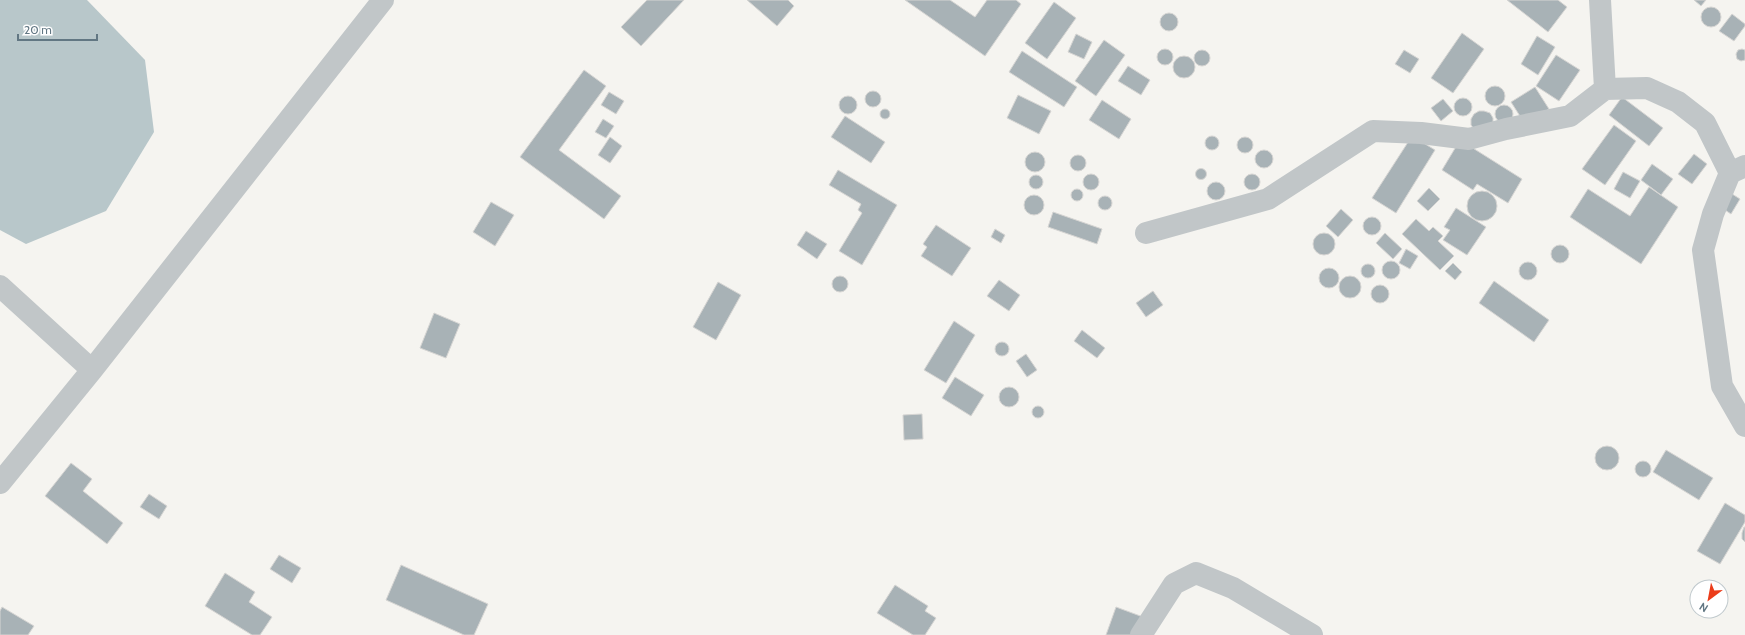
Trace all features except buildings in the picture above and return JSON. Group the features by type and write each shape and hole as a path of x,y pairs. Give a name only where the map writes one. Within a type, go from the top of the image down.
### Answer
{"street":[{"path":"0,483 92,370 383,0"},
{"path":"1600,0 1605,89"},
{"path":"1146,233 1268,199 1373,131 1421,133 1469,139 1506,129 1570,116 1605,89 1647,88 1678,102 1705,123 1738,169 1713,214 1703,250 1722,386 1745,426"},
{"path":"0,286 92,370"},
{"path":"1141,635 1174,584 1196,572 1233,588 1312,635"}],"shaded area":[{"path":"0,0 87,0 145,60 154,132 106,211 26,244 0,230"}]}
